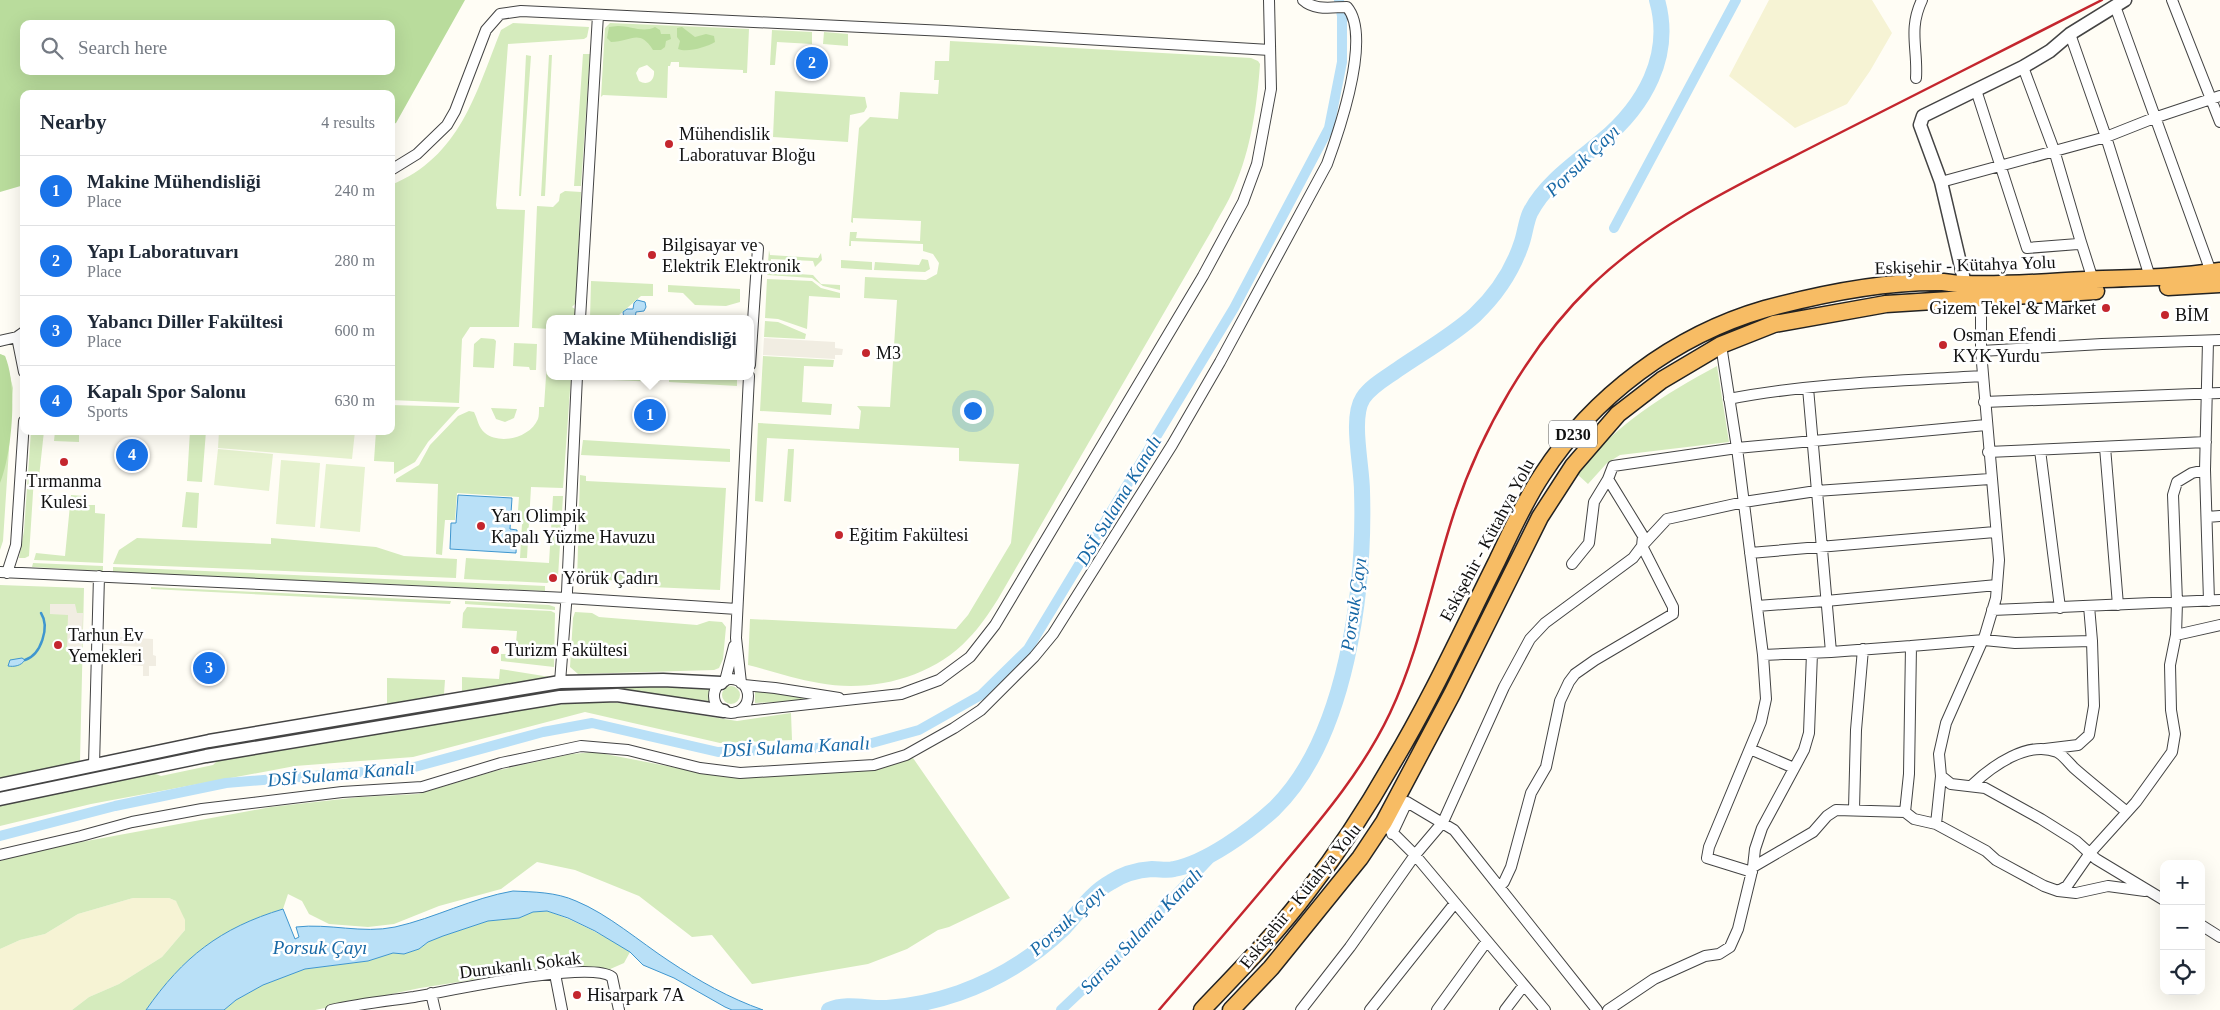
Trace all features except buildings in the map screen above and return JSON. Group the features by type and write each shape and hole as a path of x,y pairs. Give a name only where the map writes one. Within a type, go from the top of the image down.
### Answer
{"highway":[{"name":"Eskişehir - Kütahya Yolu","path":"1202,1010 1255,954 1307,892 1359,819 1394,762 1542,476 1580,425 1602,403 1649,365 1678,347 1736,319 1766,309 1832,294 1943,282 1964,284 2217,276"},
{"name":"Eskişehir - Kütahya Yolu","path":"1231,1010 1272,968 1360,858 1388,828 1540,517 1573,466 1618,414 1662,380 1721,345 1774,324 1886,304 1981,298 2217,276"}],"street":[{"path":"0,799 206,756 560,697 617,695 730,712 901,694 939,680 970,657 995,625 1203,276 1243,202 1257,164 1271,89 1269,0"},
{"path":"0,855 132,822 202,810 342,792 422,787 501,763 581,746 628,750 700,768 740,773 874,764 906,754 954,728 981,710 1034,658 1053,634 1126,520 1220,362 1327,164 1338,134 1349,91 1356,30 1353,14 1347,7 1319,8 1307,4 1303,0"},
{"path":"1916,78 1918,61 1913,38 1916,11 1922,0"},
{"path":"2172,0 2216,98 2220,122"},
{"path":"1964,284 1941,182 1920,125 1923,116 2023,67 2050,51 2070,34 2120,3 2154,118 2217,276"},
{"path":"395,168 417,154 446,125 455,111 486,30 500,14 521,11 830,25 1270,50"},
{"path":"580,315 598,15"},
{"path":"2070,34 2106,137 2150,277"},
{"path":"2023,67 2054,150 2093,280"},
{"path":"1976,90 2027,248 2078,244 2080,239"},
{"path":"1941,182 2106,137 2154,118 2216,98"},
{"path":"753,315 758,248"},
{"path":"1936,824 1941,776 1939,754 1946,723 1984,640 1997,584 1999,560 1984,402 1981,351 1981,298"},
{"path":"0,341 20,335"},
{"path":"1981,351 2220,340"},
{"path":"1992,610 2215,601 2207,516 2205,470 2208,341"},
{"path":"1721,345 1737,448 1764,656 1766,698 1761,722 1709,847 1707,858 1753,870 1813,832 1827,816 1836,810 1854,809 1905,812 1914,819 1936,824 1986,851 1996,860 2058,892 2076,893 2108,886 2149,891"},
{"path":"1730,399 1808,388 1983,376"},
{"path":"560,682 567,598 577,380"},
{"path":"736,638 723,682 716,690 715,698 718,706 730,712 743,708 747,701 748,693 742,684 736,638 749,380"},
{"path":"1808,388 1831,652"},
{"path":"1984,402 2220,393"},
{"path":"1572,564 1589,543 1594,502 1608,479 1613,466 1628,462 1737,448 1986,424"},
{"path":"23,435 16,545 4,572 273,586 567,598 737,609"},
{"path":"1988,452 2206,442"},
{"path":"2105,447 2118,605"},
{"path":"2040,450 2060,608"},
{"path":"2058,892 2067,886 2090,853 2127,812 2172,752 2174,734 2171,710 2170,665 2176,635 2177,602 2173,496 2176,482 2192,473 2205,470"},
{"path":"1500,886 1504,882 1510,867 1531,794 1546,767 1560,702 1569,682 1575,674 1595,660 1672,614 1673,607 1642,546 1643,536 1608,479"},
{"path":"1301,1010 1350,947 1415,855 1444,822 1500,695 1530,639 1545,623 1633,558 1667,519 1744,502 1816,491 1990,480"},
{"path":"2207,516 2220,516"},
{"path":"1750,553 1995,532"},
{"path":"94,765 99,576"},
{"path":"1757,606 1997,584"},
{"path":"1972,785 1986,772 2012,757 2078,745 2089,735 2094,706 2090,606"},
{"path":"2176,635 2220,625"},
{"path":"1764,656 1984,640 2015,643 2092,641"},
{"path":"1905,812 1909,774 1910,646"},
{"path":"1854,809 1856,730 1863,649"},
{"path":"1608,1010 1654,979 1705,956 1719,954 1730,947 1738,929 1753,870 1755,850 1762,828 1804,750 1809,733 1812,653"},
{"path":"0,785 218,739 560,682 663,680 723,682 733,680 742,684 855,700"},
{"path":"1750,749 1794,768"},
{"path":"2045,750 2059,753 2127,812"},
{"path":"1941,776 1951,784 1985,788 2041,818 2076,841 2090,853 2160,898"},
{"path":"1545,1010 1415,855 1388,828 1407,802 1444,822 1454,830 1597,1010"},
{"path":"1370,1010 1455,903"},
{"path":"2205,928 2220,937"},
{"path":"1437,1010 1487,941"},
{"name":"Durukanlı Sokak","path":"331,1010 555,974 596,972 608,974 612,977 619,1010"},
{"path":"555,974 562,1010"},
{"path":"1504,1010 1524,984"},
{"path":"431,993 434,1010"}],"shaded area":[{"path":"1769,0 1872,0 1892,33 1870,71 1847,104 1795,128 1729,76"},
{"path":"764,338 835,342 835,348 843,349 842,355 835,355 835,359 763,355"},
{"path":"50,604 75,604 77,613 83,613 82,649 67,648 68,615 50,614"},
{"path":"104,636 153,639 153,655 156,656 156,666 149,666 149,676 143,676 143,666 131,665 131,663 138,663 143,658 143,647 104,645"},
{"path":"133,898 169,898 176,901 182,910 185,930 162,957 119,984 89,997 72,1010 0,1010 0,949 20,940 45,934 78,914"}],"green space":[{"path":"0,0 465,0 395,123 395,90 20,90 20,186 0,192"},
{"path":"513,23 589,27 587,37 584,39 508,44 496,205 497,209 525,210 519,327 470,327 462,339 459,403 395,400 395,183 415,173 434,158 450,140 473,99 501,30"},
{"path":"610,23 749,29 747,73 743,73 743,70 679,67 679,62 671,62 670,66 668,66 667,98 603,95 601,97 605,28","holes":["647,65 654,71 652,80 648,83 639,81 636,73 639,68"]},
{"path":"618,26 641,29 655,27 660,30 661,34 670,34 671,39 666,41 665,47 661,50 653,50 648,43 639,38 611,42 607,38 609,27"},
{"path":"682,27 695,37 706,34 714,36 715,42 697,49 678,49 680,41 677,37 677,28"},
{"path":"772,30 812,32 812,44 777,42 775,65 770,65"},
{"path":"824,32 848,34 848,46 823,44"},
{"path":"950,41 1251,58 1260,64 1255,111 1245,158 1232,194 1212,230 998,599 968,639 937,664 918,673 879,684 839,686 792,677 748,665 750,619 956,629 968,615 1011,543 1019,464 959,461 959,448 767,438 763,502 755,501 758,423 859,429 861,411 857,406 890,407 897,300 864,298 865,277 926,280 937,274 939,263 933,254 923,251 923,244 851,241 851,246 849,246 850,232 857,232 856,238 920,241 921,221 853,218 853,223 851,222 859,128 870,117 898,119 900,92 938,94 939,80 934,80 935,61 949,61"},
{"path":"583,54 590,54 581,186 574,186"},
{"path":"526,55 531,56 521,196 519,196"},
{"path":"549,55 552,55 545,196 541,196"},
{"path":"775,91 865,97 867,107 864,112 850,115 848,142 773,137"},
{"path":"565,191 581,192 576,303 572,307 575,309 575,315 546,315 546,329 532,328 537,206 553,207 559,201 560,194"},
{"path":"769,250 770,255 818,258 821,253 822,260 815,267 813,261 771,259 769,272 813,275 821,284 840,285 840,290 823,286 812,278 767,275"},
{"path":"922,259 928,260 930,269 925,272 874,270 875,262 919,265"},
{"path":"841,260 872,262 872,270 841,268"},
{"path":"767,279 812,281 821,288 840,293 840,298 809,296 807,329 778,319 765,318"},
{"path":"591,281 653,284 653,296 641,296 619,315 590,315"},
{"path":"668,285 740,289 740,302 726,306 695,305 683,293 668,292"},
{"path":"765,321 778,322 806,334 805,339 764,337"},
{"path":"481,338 494,339 496,341 494,368 473,367 474,344"},
{"path":"514,343 537,344 536,370 530,370 529,367 513,366"},
{"path":"0,354 5,356 13,388 3,541 0,550"},
{"path":"0,354 5,356 9,369 12,419 8,455 0,483"},
{"path":"763,356 834,360 833,367 804,366 802,402 832,404 831,415 760,411"},
{"path":"1717,366 1729,442 1620,455 1607,463 1588,484 1577,474 1606,441 1623,426 1660,400"},
{"path":"546,376 546,380 571,380 563,488 531,487 527,558 520,558 522,524 517,524 519,497 457,493 455,520 445,520 442,555 436,554 438,484 396,482 396,479 419,465 430,445 458,416 469,411 474,412 485,433 498,439 506,439 522,435 534,426 538,419 539,407 544,407"},
{"path":"612,380 659,380 659,382"},
{"path":"669,380 737,380 737,386 669,382"},
{"path":"395,405 460,407 428,442 415,462 394,474 394,462 374,461 376,435 395,435"},
{"path":"491,408 517,409 514,418 505,422 496,419"},
{"path":"31,435 44,435 39,477 34,477 29,556 19,558 24,531"},
{"path":"55,435 79,435 79,442 54,441"},
{"path":"190,435 206,435 202,482 187,481"},
{"path":"219,435 355,435 352,459 218,448"},
{"path":"583,440 730,449 730,462 581,455"},
{"path":"218,449 273,454 269,491 214,485"},
{"path":"788,449 794,449 791,502 784,501"},
{"path":"281,460 320,463 315,527 276,524"},
{"path":"326,464 365,467 360,532 320,528"},
{"path":"580,475 586,476 586,481 726,488 720,590 628,586 628,581 606,580 605,585 577,583"},
{"path":"186,492 199,493 197,528 182,527"},
{"path":"71,495 84,496 84,505 95,505 95,513 105,514 103,563 34,560 36,553 65,556"},
{"path":"553,496 563,496 558,577 547,583 464,579 466,558 549,563"},
{"path":"137,538 271,544 271,538 376,547 404,556 457,559 456,578 113,564 119,550"},
{"path":"33,563 103,566 103,571 32,567"},
{"path":"113,567 545,586 545,591 113,572"},
{"path":"0,585 84,588 80,761 0,778"},
{"path":"151,587 451,601 450,604 151,589"},
{"path":"465,601 549,605 555,607 555,610 465,604"},
{"path":"467,607 551,611 555,613 554,667 501,661 501,654 515,654 517,631 462,628 463,613"},
{"path":"575,612 592,613 599,617 697,625 709,621 722,622 726,627 723,659 719,668 714,670 578,674 570,667"},
{"path":"500,669 550,677 462,691 462,677 499,679"},
{"path":"387,678 445,680 444,694 387,704"},
{"path":"731,686 737,689 740,695 737,701 731,704 725,701 722,695 725,689"},
{"path":"710,687 709,701 619,690 560,692 194,750 194,747 560,689"},
{"path":"755,690 816,700 755,703"},
{"path":"605,702 631,704 737,721 791,713 792,740 720,743 585,712 413,757 295,766 91,804 0,826 0,806 151,772 161,776 213,765 219,759 505,712 573,703"},
{"path":"595,752 708,774 889,765 913,758 1010,898 949,927 938,930 907,949 868,964 752,984 712,935 692,937 639,896 575,870 537,862 501,889 439,906 394,924 368,927 329,924 309,914 302,901 288,894 283,909 240,925 222,935 189,960 160,991 146,1010 72,1010 89,997 119,984 162,957 185,930 185,920 176,901 169,898 133,898 78,914 45,934 20,940 0,949 0,861 27,852 271,807 360,797 418,794 495,771 571,754"},
{"path":"146,758 147,761 3,792 3,790"},
{"path":"547,911 590,929 630,952 624,963 608,970 555,967 420,988 315,1010 224,1010 236,1000 263,985 305,969 368,961 393,953 404,954 419,949 428,942 443,936 488,921 519,918 533,912"}],"water":[{"path":"637,300 645,302 646,307 644,311 636,312 636,315 623,315 623,312 627,309 633,309 634,303"},
{"name":"Yarı Olimpik Kapalı Yüzme Havuzu","path":"458,495 512,498 510,529 517,530 516,553 450,549 451,523 456,523"},
{"path":"22,658 25,660 19,665 8,666 10,660"},
{"path":"513,891 553,894 588,907 612,921 658,954 714,988 763,1010 732,1010 725,1007 674,978 643,965 630,952 595,931 568,918 547,911 533,912 519,918 488,921 443,936 428,942 419,949 404,954 393,953 368,961 305,969 263,985 236,1000 224,1010 146,1010 174,975 205,947 240,925 283,909 295,939 299,937 296,927 321,926 383,929 425,919 483,898"}],"waterway":[{"name":"DSİ Sulama Kanalı","path":"0,836 115,806 226,783 411,768 543,732 592,723 718,752 861,746 919,730 981,695 1028,649 1234,308 1329,128 1342,62 1342,16 1339,0"},
{"name":"Porsuk Çayı","path":"829,1010 843,1006 887,1008 932,1001 988,981 1028,958 1052,939 1104,886 1116,879 1141,870 1171,870 1187,866 1213,853 1253,827 1274,809 1299,779 1319,743 1335,703 1355,616 1362,530 1362,481 1357,417 1363,398 1379,382 1457,330 1483,307 1503,282 1514,262 1530,213 1536,202 1553,183 1602,141 1631,112 1642,96 1658,60 1661,41 1661,21 1657,0"},
{"path":"1614,228 1736,0"},
{"path":"25,660 36,653 42,640 45,626 41,613"},
{"name":"Sarısu Sulama Kanalı","path":"1061,1010 1116,958 1219,849"}],"railway":[{"path":"1159,1010 1315,827 1356,772 1380,733 1410,664 1454,513 1478,452 1509,392 1548,335 1569,309 1616,263 1670,224 1728,190 2102,0"}],"place":[{"name":"Yapı Laboratuvarı","path":"812,63"},
{"name":"Mühendislik Laboratuvar Bloğu","path":"669,144"},
{"name":"Bilgisayar ve Elektrik Elektronik","path":"652,255"},
{"name":"Gizem Tekel & Market","path":"2106,308"},
{"name":"BİM","path":"2165,315"},
{"name":"Osman Efendi KYK Yurdu","path":"1943,345"},
{"name":"M3","path":"866,353"},
{"name":"Makine Mühendisliği","path":"650,415"},
{"name":"Kapalı Spor Salonu","path":"132,455"},
{"name":"Tırmanma Kulesi","path":"64,462"},
{"name":"Yarı Olimpik Kapalı Yüzme Havuzu","path":"481,526"},
{"name":"Eğitim Fakültesi","path":"839,535"},
{"name":"Yörük Çadırı","path":"553,578"},
{"name":"Tarhun Ev Yemekleri","path":"58,645"},
{"name":"Turizm Fakültesi","path":"495,650"},
{"name":"Yabancı Diller Fakültesi","path":"209,668"},
{"name":"Hisarpark 7A","path":"577,995"}]}
